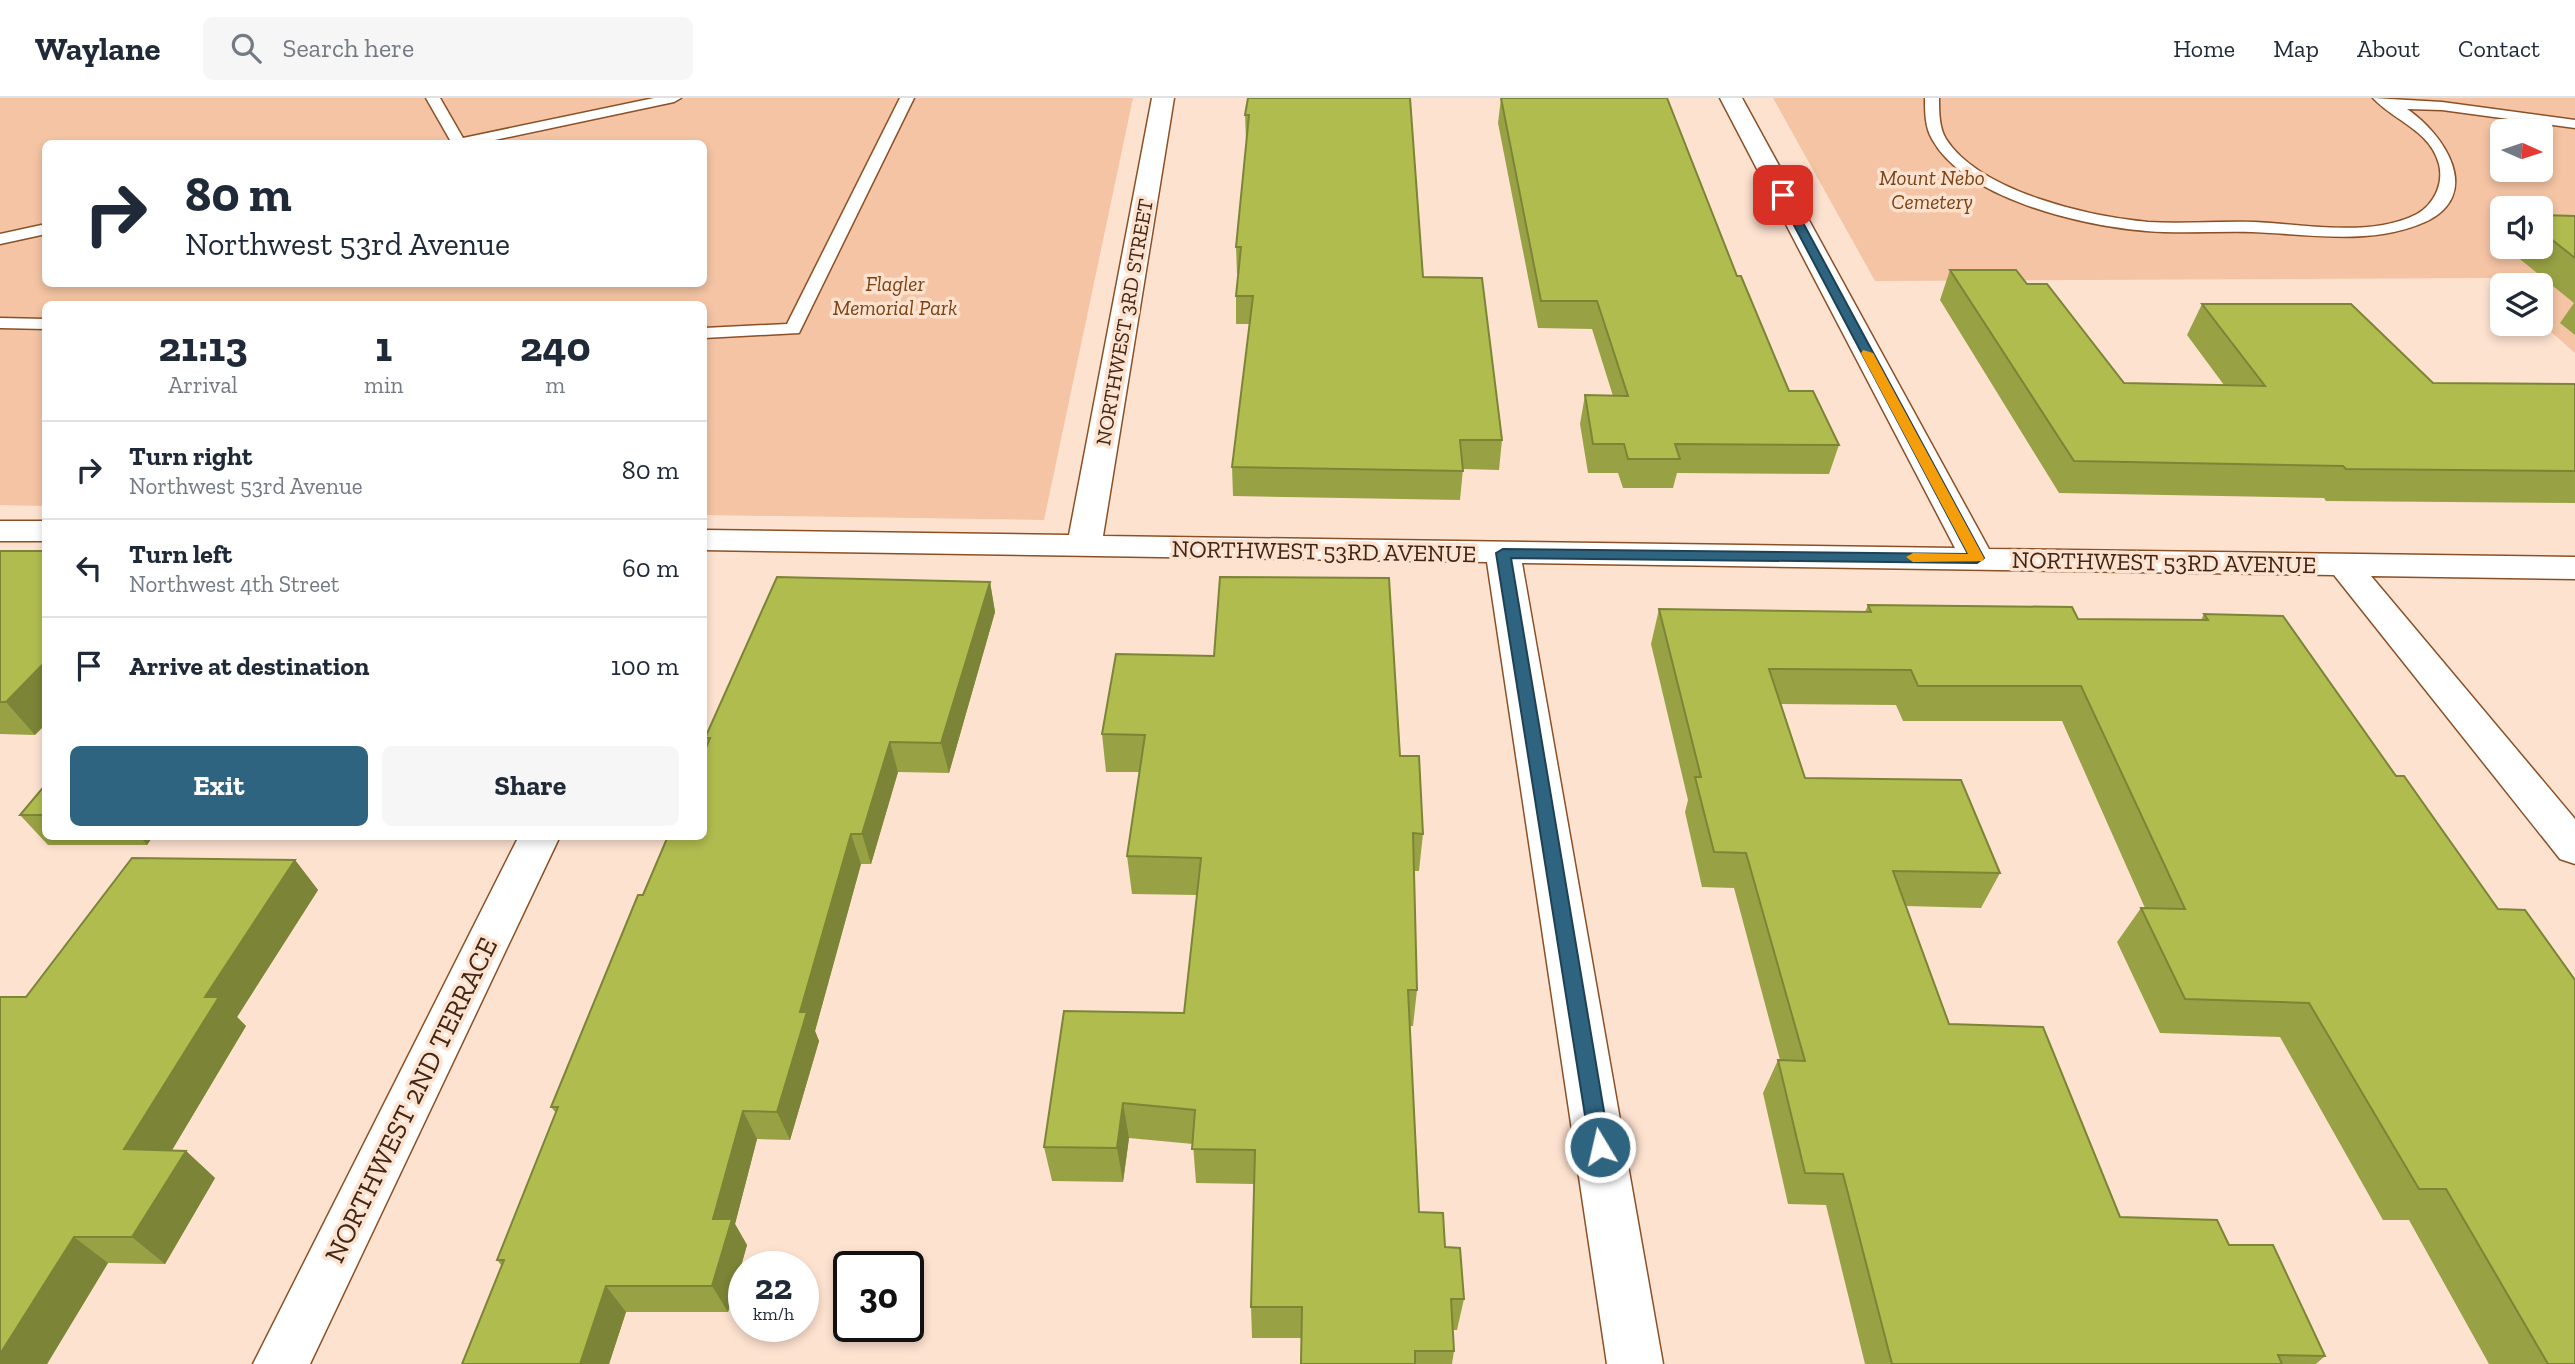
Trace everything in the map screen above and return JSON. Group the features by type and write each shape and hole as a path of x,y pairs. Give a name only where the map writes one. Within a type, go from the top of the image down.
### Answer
{"street":[{"name":"NORTHWEST 3RD STREET","path":"1084,547 1163,98"},
{"path":"1731,98 1977,558"},
{"path":"0,531 42,531"},
{"name":"NORTHWEST 53RD AVENUE","path":"707,540 2575,568"},
{"path":"1503,553 1635,1364"},
{"path":"2344,565 2575,848"},
{"name":"NORTHWEST 2ND TERRACE","path":"281,1364 538,840"}],"lane":[{"path":"433,98 454,140"},
{"path":"471,140 674,98"},
{"path":"707,333 793,329 907,98"},
{"path":"1932,98 1935,132 1955,157 1979,175 2053,207 2135,226 2355,230 2399,226 2421,218 2437,207 2449,182 2449,169 2442,152 2428,135 2385,101"},
{"path":"2385,101 2575,124"},
{"path":"0,239 42,230"},
{"path":"0,323 42,324"}],"green space":[{"name":"Flagler Memorial Park","path":"0,98 1133,98 1044,520 707,515 707,301 42,301 42,506 0,505"},
{"name":"Mount Nebo Cemetery","path":"1773,98 2575,98 2575,353 2553,334 2553,273 2490,273 2490,278 1875,281"}],"building":[{"path":"1248,98 1410,98 1423,277 1482,278 1502,440 1460,440 1463,471 1232,467 1253,296 1236,296 1241,247 1236,247 1249,115 1245,115"},
{"path":"1501,98 1667,98 1737,276 1741,276 1789,391 1813,391 1839,445 1675,444 1680,459 1628,459 1624,444 1593,444 1585,395 1628,396 1597,301 1541,301"},
{"path":"2553,215 2575,216 2575,258 2553,241"},
{"path":"1950,270 2016,270 2027,284 2047,284 2124,383 2265,386 2202,304 2351,304 2433,383 2575,384 2575,471 2346,469 2343,466 2074,461"},
{"path":"0,551 42,551 42,665 6,702 0,702"},
{"path":"777,577 990,582 941,743 890,742 862,834 851,834 800,1012 807,1012 777,1112 743,1111 713,1219 732,1219 712,1286 606,1286 580,1364 462,1364 504,1260 497,1260 558,1107 551,1107 638,895 643,895 666,840 707,840 707,746 710,738 707,738"},
{"path":"1220,577 1389,578 1400,756 1419,756 1423,834 1413,833 1417,990 1408,990 1419,1212 1443,1213 1445,1247 1460,1248 1464,1299 1451,1299 1454,1351 1415,1351 1415,1364 1301,1364 1302,1307 1251,1307 1255,1150 1192,1149 1195,1110 1123,1103 1117,1148 1044,1147 1064,1011 1184,1013 1201,858 1127,856 1145,735 1102,734 1116,654 1214,656"},
{"path":"1868,605 2072,607 2078,619 2208,620 2204,614 2283,616 2396,776 2404,776 2498,909 2525,910 2575,980 2575,1364 2548,1364 2446,1189 2419,1189 2309,1003 2185,999 2141,908 2185,909 2081,686 1918,686 1911,670 1769,669 1805,778 1961,780 2000,873 1893,871 1949,1024 2043,1027 2120,1217 2217,1220 2229,1245 2273,1245 2325,1356 2278,1355 2282,1364 1892,1364 1843,1174 1805,1173 1778,1060 1805,1061 1746,853 1714,852 1695,777 1701,777 1659,609 1871,612"},
{"path":"42,789 42,815 20,815"},
{"path":"132,858 295,860 205,997 219,997 124,1149 186,1151 132,1237 74,1237 0,1354 0,997 26,997"}],"slow traffic":[{"path":"1867,353 1977,558 1913,557"}],"route":[{"path":"1600,1147 1503,553 1977,558 1783,195"}]}
